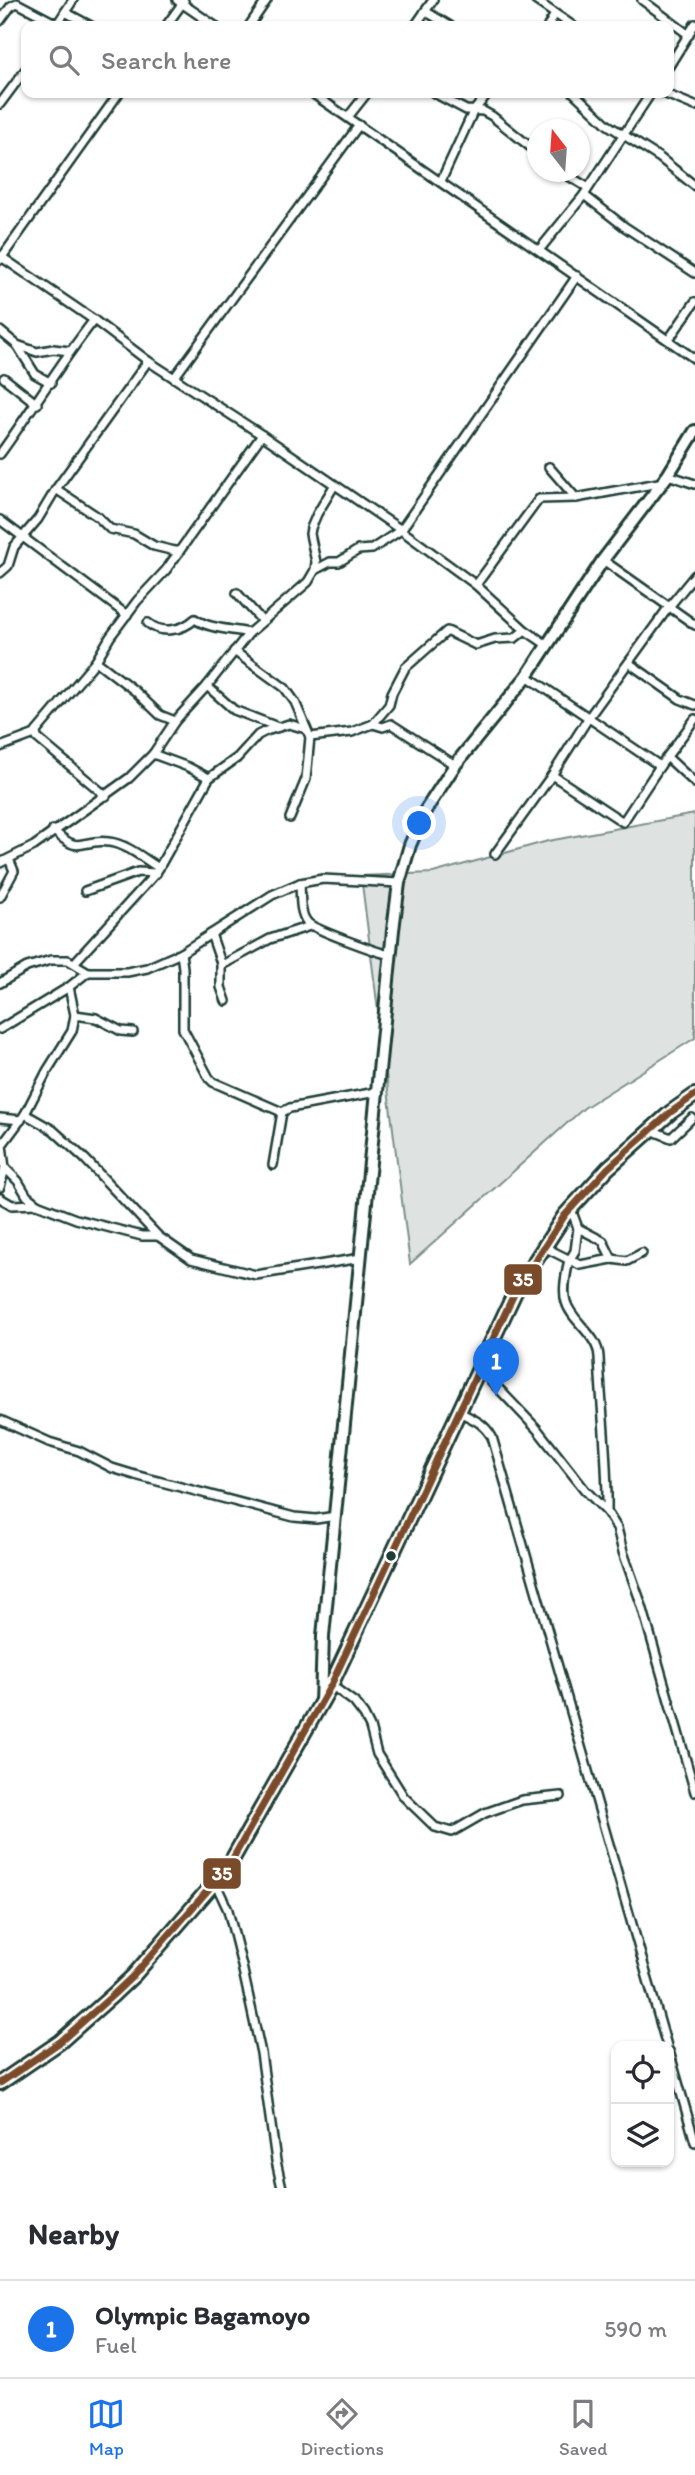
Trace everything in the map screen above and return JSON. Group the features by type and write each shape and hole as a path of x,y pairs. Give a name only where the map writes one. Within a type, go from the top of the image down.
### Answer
{"highway":[{"path":"0,2084 60,2042 134,1975 228,1867 331,1685 515,1292 571,1209 608,1168 671,1112 695,1095"}],"main road":[{"path":"321,1704 323,1636 390,955 399,883 410,845 425,811 455,765 527,676 603,560 666,478 695,431"}],"street":[{"path":"59,21 73,0"},
{"path":"252,21 267,0"},
{"path":"418,21 433,0"},
{"path":"535,0 566,21"},
{"path":"642,0 671,21"},
{"path":"169,21 181,1 208,21"},
{"path":"0,21 11,6 17,3 49,21"},
{"path":"425,11 442,21"},
{"path":"65,12 82,21"},
{"path":"551,21 555,14"},
{"path":"674,23 690,35"},
{"path":"674,59 695,24"},
{"path":"0,104 21,76"},
{"path":"674,97 695,106"},
{"path":"115,98 1,258 94,320 148,362 262,435 401,530 476,585 547,645"},
{"path":"320,98 695,359"},
{"path":"348,117 363,98"},
{"path":"440,98 473,112 483,111 527,145"},
{"path":"441,181 473,112 484,98"},
{"path":"579,98 608,125 660,158 695,186"},
{"path":"540,249 586,191 648,98"},
{"path":"174,378 359,125"},
{"path":"575,182 625,227 695,273"},
{"path":"315,570 330,562 339,562 358,550 372,549 401,530 577,276"},
{"path":"669,339 695,302"},
{"path":"0,454 94,320"},
{"path":"0,331 17,345 35,374 51,383"},
{"path":"17,345 39,353 51,349 70,351"},
{"path":"0,573 8,566 12,551 38,519 56,489 148,362"},
{"path":"4,377 37,404"},
{"path":"0,747 35,734 96,661 110,637 179,552 262,435"},
{"path":"549,467 576,498"},
{"path":"476,585 538,499 576,498 666,478 695,484"},
{"path":"0,863 34,846 129,778 153,754 175,721 249,634 308,582 316,562 311,528 334,486"},
{"path":"56,489 98,517 110,529 134,534 154,546 179,552"},
{"path":"0,520 127,615"},
{"path":"603,560 695,625"},
{"path":"495,854 552,775 589,717 695,575"},
{"path":"237,593 262,621"},
{"path":"148,623 159,630 186,627 195,619 216,628 225,627 249,634"},
{"path":"310,737 352,732 373,724 389,705 405,668 447,631 475,645 495,639 512,639 525,629"},
{"path":"234,651 285,688 293,699 310,737 306,779 290,818"},
{"path":"96,661 135,691 157,713 175,721"},
{"path":"629,663 680,699 695,705"},
{"path":"527,676 660,766"},
{"path":"207,686 234,710 278,727"},
{"path":"552,775 623,822 695,719"},
{"path":"75,962 157,871 209,778 237,758 258,735 292,724 306,729"},
{"path":"373,724 383,727 391,724 455,765"},
{"path":"35,734 106,796"},
{"path":"153,754 188,766 209,778"},
{"path":"667,757 695,783"},
{"path":"53,830 66,843 77,846 108,841 123,845 157,871"},
{"path":"0,897 14,871 9,859"},
{"path":"85,891 138,872 157,871"},
{"path":"0,1029 88,972 136,971 181,953 272,895 300,883 323,879 399,883"},
{"path":"300,883 303,915 310,926"},
{"path":"222,965 270,939 310,926 363,948 390,955"},
{"path":"211,933 222,965 221,987 226,1001"},
{"path":"181,953 184,980 183,1029 209,1078 282,1112"},
{"path":"0,983 27,967 51,960 75,962 88,972"},
{"path":"0,1186 5,1168 1,1148 23,1117 72,1031 75,1015 69,986"},
{"path":"75,1015 94,1017 121,1031 133,1032"},
{"path":"282,1112 290,1108 376,1092"},
{"path":"273,1165 282,1112"},
{"path":"671,1112 687,1119 693,1118"},
{"path":"0,1118 23,1117 48,1126 85,1159 158,1236 191,1259 256,1275 360,1258"},
{"path":"650,1130 671,1138 693,1118"},
{"path":"0,1141 9,1135"},
{"path":"5,1168 18,1181 27,1196 37,1204 76,1219 142,1236 158,1236"},
{"path":"0,1198 12,1205 37,1204"},
{"path":"571,1209 578,1228 575,1251 569,1259 566,1302 599,1355 603,1390 607,1512"},
{"path":"578,1228 603,1241 612,1259"},
{"path":"544,1247 580,1265 612,1259 627,1261 642,1252"},
{"path":"479,1368 537,1429 585,1490 607,1512 617,1528 695,1792"},
{"path":"458,1412 480,1422 492,1437 555,1648 579,1743 666,2041"},
{"path":"0,1420 137,1476 293,1517 316,1519 336,1516"},
{"path":"331,1685 358,1706 370,1727 375,1751 400,1792 435,1827 452,1832 485,1813 522,1800 561,1796"},
{"path":"215,1882 228,1910 242,1966 261,2053 282,2188"},
{"path":"674,2069 695,2142"}],"shaded area":[{"path":"695,814 695,1038 584,1108 410,1264 361,876 433,873 548,841"}],"transit line":[{"name":"35","path":"0,2083 60,2042 114,1994 134,1975 228,1867 331,1685 515,1292 565,1215 608,1168 671,1112 695,1095"}],"place":[{"name":"Olympic Bagamoyo","path":"496,1396"}]}
